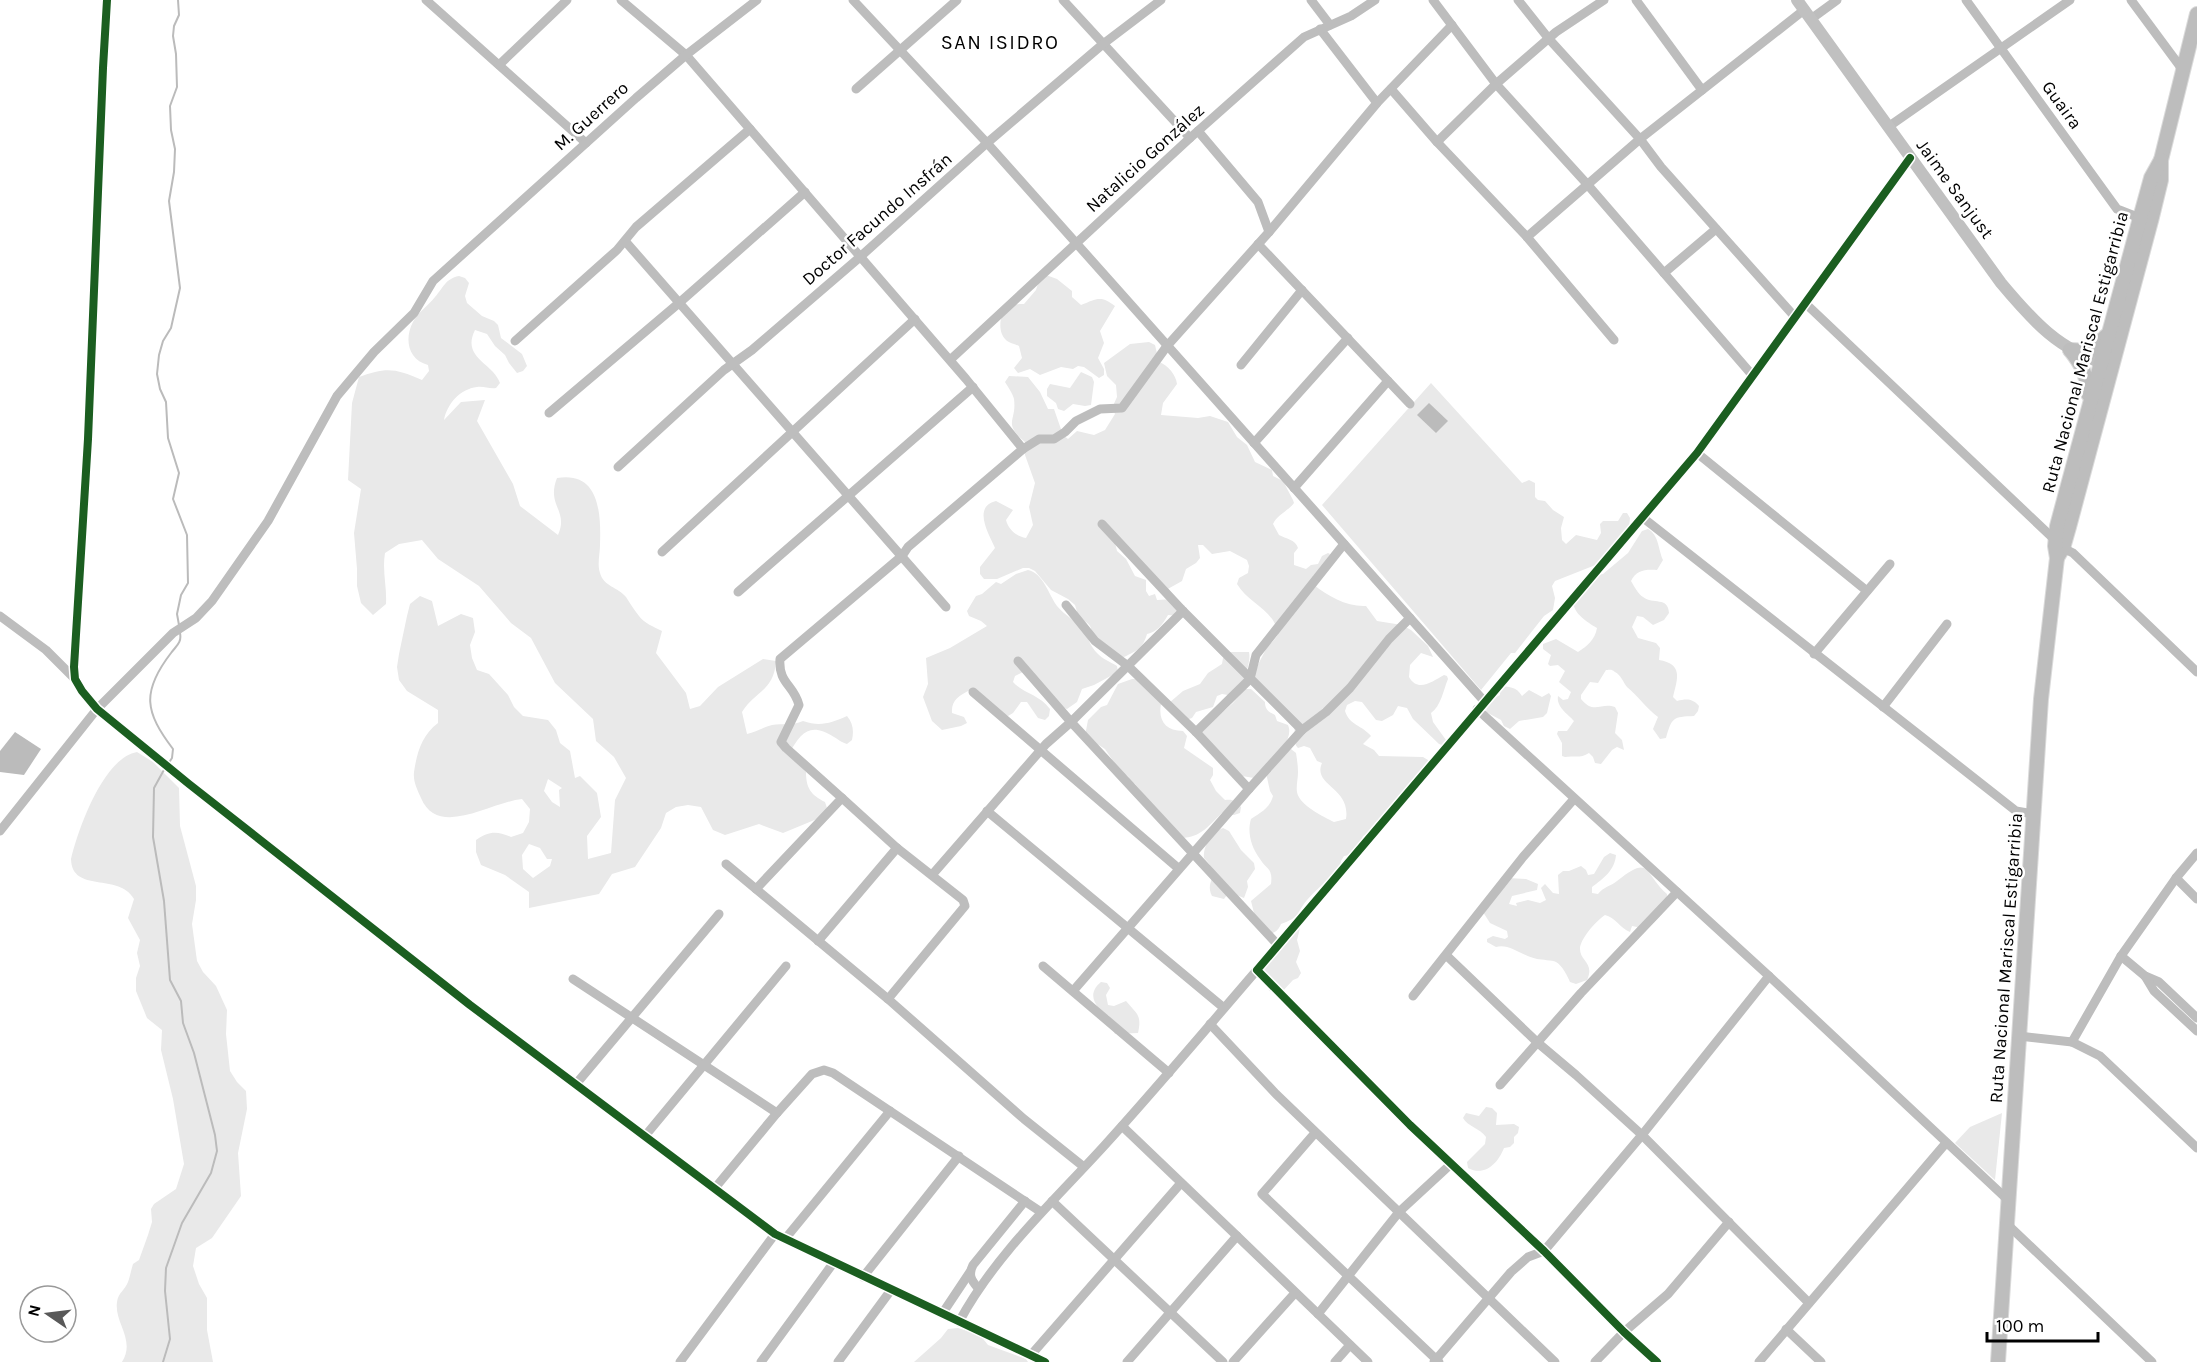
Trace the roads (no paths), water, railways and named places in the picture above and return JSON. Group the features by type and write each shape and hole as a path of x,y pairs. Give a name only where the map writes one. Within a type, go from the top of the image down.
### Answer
{"main road":[{"name":"Jaime Sanjust","path":"1804,10 2001,283 2022,308 2070,350 2084,358 2106,364"},
{"name":"Ruta Nacional Mariscal Estigarribia","path":"2058,549 2106,364 2162,180 2161,160 2197,14"},
{"name":"Ruta Nacional Mariscal Estigarribia","path":"1998,1362 2042,699 2066,489 2086,412 2106,364 2110,328 2151,178 2161,160"},
{"path":"2070,350 2091,351 2104,340 2110,328"},
{"path":"2070,350 2083,367 2087,379 2089,400 2086,412"}],"street":[{"path":"75,679 107,0"},
{"path":"426,0 586,143"},
{"path":"499,65 567,0"},
{"path":"621,0 686,55 915,319 1023,449"},
{"name":"M. Guerrero","path":"0,831 97,709 173,633 186,626 212,601 268,521 337,396 374,352 414,313 433,281 686,55 757,0"},
{"path":"853,0 987,143 1484,701"},
{"path":"856,89 957,0"},
{"path":"1064,0 1190,138"},
{"name":"Doctor Facundo Insfrán","path":"618,467 733,364 860,257 987,143 1103,44 1161,0"},
{"path":"1311,0 1325,27 1377,103"},
{"name":"Natalicio González","path":"950,360 1190,138 1304,38 1351,16 1375,0"},
{"path":"1434,0 1496,84 1587,184 1753,376"},
{"path":"1518,0 1549,39 1640,139 1795,317"},
{"path":"1437,142 1496,84 1549,39 1604,0"},
{"path":"1636,0 1702,90"},
{"path":"1527,237 1640,139 1804,10 1837,0"},
{"name":"Guaira","path":"1966,0 2117,209 2140,218"},
{"path":"1888,127 2070,0"},
{"path":"2131,0 2182,69"},
{"path":"888,999 965,906 963,900 897,848 786,748 782,742 799,705 779,672 780,659 902,556 908,547 1023,449 1039,439 1054,439 1076,421 1100,409 1122,408 1167,346 1269,232 1377,103 1452,25"},
{"path":"1391,89 1437,142 1527,237 1614,340"},
{"path":"515,341 617,250 636,227 750,129"},
{"path":"1198,131 1258,202 1269,232"},
{"path":"959,1322 978,1288 1041,1212 1169,1073 1697,453 1910,158"},
{"path":"549,413 805,192"},
{"path":"1664,273 1716,229"},
{"path":"625,241 946,607"},
{"path":"1258,244 1410,404"},
{"path":"1241,365 1302,290"},
{"path":"1805,303 2058,549 2073,554 2197,672"},
{"path":"662,552 915,319"},
{"path":"1254,443 1348,338"},
{"path":"1294,488 1388,381"},
{"path":"738,592 973,387"},
{"path":"1697,453 1867,591"},
{"path":"1641,517 2016,811 2034,814"},
{"path":"1102,524 1183,611 1302,730"},
{"path":"1196,732 1250,679 1256,655 1344,544"},
{"path":"1814,654 1890,564"},
{"path":"1066,605 1095,641 1128,666 1196,732 1249,789"},
{"path":"932,874 1041,749 1183,611"},
{"path":"0,616 46,650 75,679 97,709 167,765 470,1005 775,1234 1045,1362"},
{"path":"1072,991 1192,852 1302,730 1326,712 1350,688 1389,639 1410,618"},
{"path":"1883,707 1947,624"},
{"path":"1018,661 1071,722 1278,945"},
{"path":"973,692 1178,868"},
{"path":"1477,709 2009,1201"},
{"path":"756,889 842,798"},
{"path":"1413,996 1523,857 1574,799"},
{"path":"987,811 1224,1008"},
{"path":"819,941 897,848"},
{"path":"2072,1042 2121,956 2176,878 2197,853"},
{"path":"726,864 888,999 1024,1119 1084,1167"},
{"path":"2176,878 2197,899"},
{"path":"1500,1085 1581,993 1677,892"},
{"path":"576,1084 719,914"},
{"path":"1446,955 1538,1043 1642,1135 1809,1303"},
{"path":"2121,956 2145,976 2159,982 2197,1018"},
{"path":"645,1136 786,966"},
{"path":"1043,966 1169,1073"},
{"path":"1257,970 1410,1125 1544,1251 1657,1362"},
{"path":"1316,1133 1262,1194 1436,1361 1520,1265 1528,1257 1544,1251 1642,1135 1768,976"},
{"path":"2145,976 2154,991 2197,1031"},
{"path":"573,978 777,1113"},
{"path":"1210,1024 1275,1094 1555,1362"},
{"path":"2019,1036 2072,1042 2100,1056 2197,1148"},
{"path":"715,1188 777,1113 813,1074 824,1070 833,1073 959,1155 1041,1212"},
{"path":"785,1239 891,1111"},
{"path":"1122,1126 1368,1362"},
{"path":"1759,1362 1946,1143"},
{"path":"863,1277 959,1155"},
{"path":"1318,1314 1399,1212 1451,1164"},
{"path":"1031,1355 1181,1183"},
{"path":"942,1314 973,1265 1025,1201"},
{"path":"1052,1201 1223,1362"},
{"path":"1595,1362 1624,1332 1668,1294 1729,1222"},
{"path":"2007,1224 2152,1362"},
{"path":"680,1362 775,1234"},
{"path":"1127,1362 1237,1236"},
{"path":"761,1362 834,1262"},
{"path":"970,1272 972,1281 978,1288"},
{"path":"838,1362 891,1290"},
{"path":"1233,1362 1296,1293"},
{"path":"1786,1329 1821,1362"},
{"path":"1335,1362 1350,1345"}],"waterway":[{"path":"178,0 179,15 173,36 177,87 170,106 175,149 174,172 169,201 180,288 171,328 163,341 159,355 157,374 166,402 168,438 179,473 173,499 187,535 188,583 181,595 177,614 179,625"},
{"path":"168,764 172,758 173,749 152,713 151,691 161,667 179,642 180,633"},
{"path":"163,1362 170,1339 165,1291 166,1268 182,1223 211,1173 217,1151 194,1053 183,1023 181,1001 170,980 164,901 153,837 154,788 165,768"}],"district":[{"name":"SAN ISIDRO","path":"1000,42"}]}
